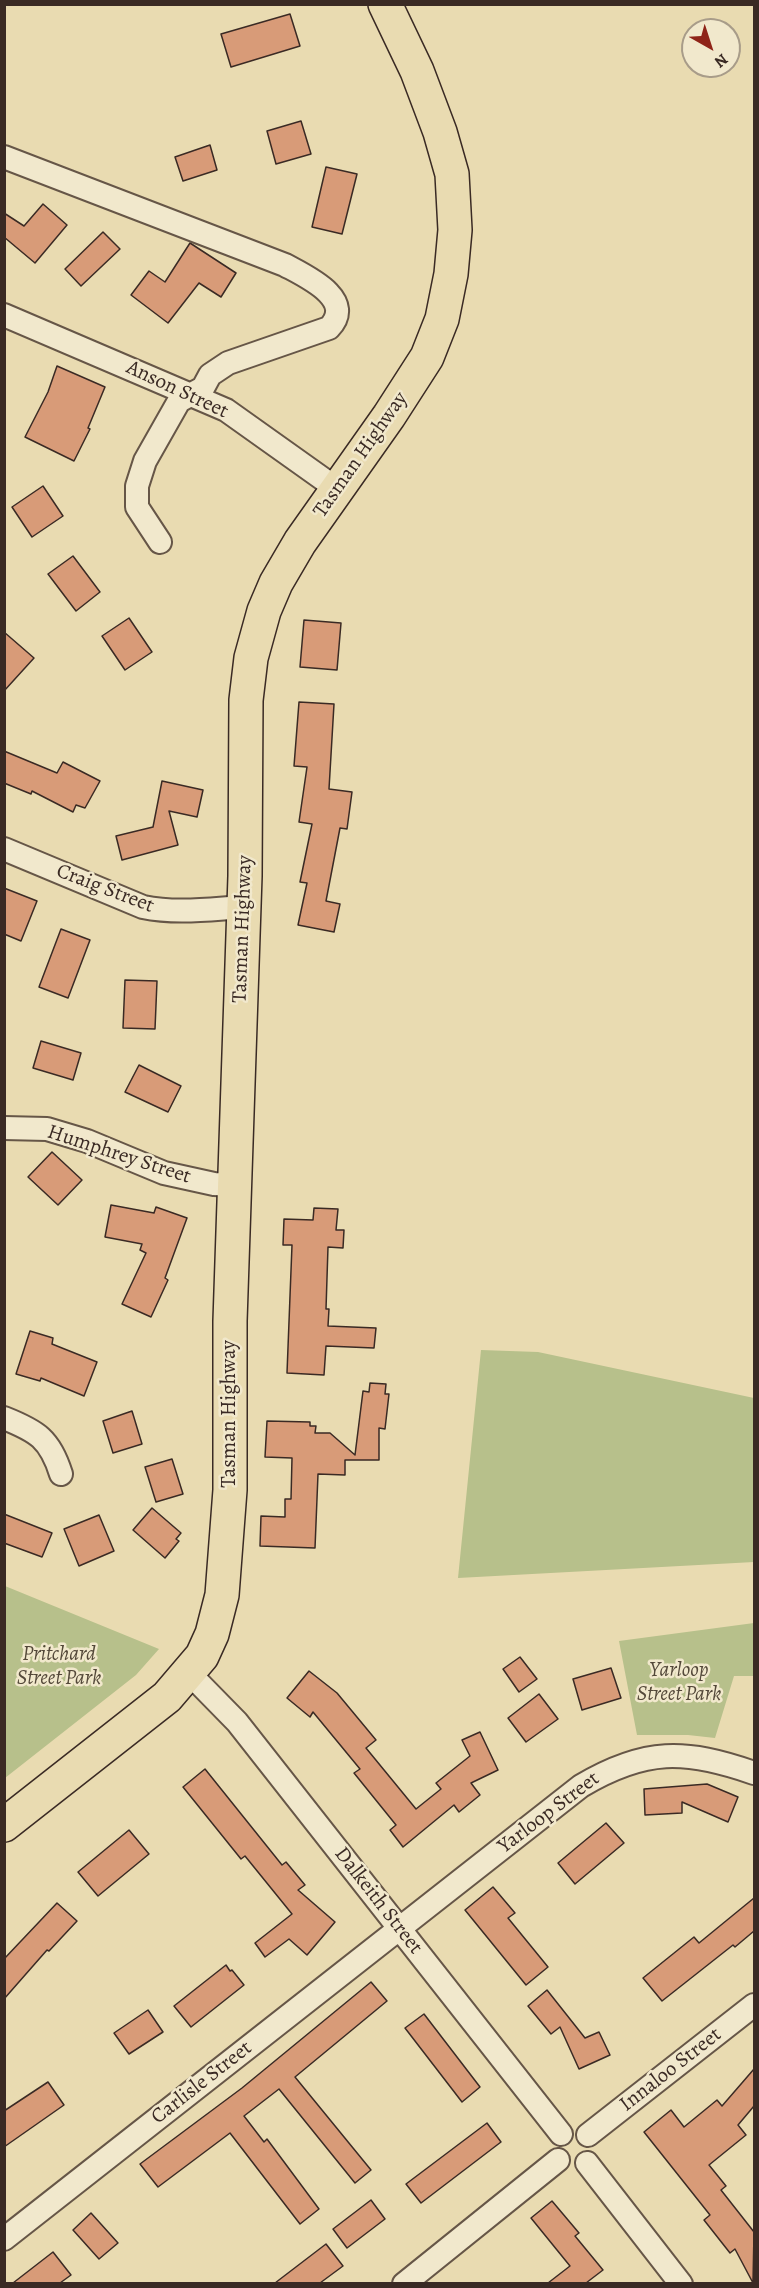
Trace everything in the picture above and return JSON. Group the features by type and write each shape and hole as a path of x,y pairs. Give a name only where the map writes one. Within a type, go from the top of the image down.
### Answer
{"highway":[{"name":"Tasman Highway","path":"4,1825 159,1704 189,1673 202,1656 212,1634 222,1595 230,1490 230,1321 244,907 246,700 251,658 256,633 276,583 300,542 389,416 427,357 442,319 451,274 455,230 452,174 440,132 417,70 385,4"}],"street":[{"path":"4,157 285,265 315,282 332,296 337,308 337,316 333,323 321,331 219,368 210,375 202,388 179,401 145,460 137,486 137,507 160,542"},
{"name":"Anson Street","path":"4,315 226,410 337,489"},
{"name":"Craig Street","path":"4,849 143,907 162,911 244,907"},
{"name":"Humphrey Street","path":"4,1128 27,1127 57,1131 164,1173 214,1185 234,1185"},
{"path":"4,1418 31,1429 41,1436 55,1455 61,1474"},
{"name":"Dalkeith Street","path":"189,1673 237,1722 561,2134"},
{"name":"Yarloop Street","path":"400,1929 566,1797 608,1770 657,1757 680,1756 703,1757 754,1773"},
{"name":"Carlisle Street","path":"4,2239 400,1929"},
{"name":"Innaloo Street","path":"588,2135 754,2004"},
{"path":"577,2128 588,2135 594,2146 591,2159 575,2168 563,2165 558,2160 554,2148 555,2141 561,2134 577,2128"},
{"path":"404,2283 558,2160"},
{"path":"587,2163 681,2283"}],"green space":[{"path":"481,1350 538,1352 754,1398 754,1562 458,1578"},
{"name":"Pritchard Street Park","path":"5,1586 159,1649 136,1675 5,1778"},
{"name":"Yarloop Street Park","path":"754,1623 754,1676 734,1676 715,1738 688,1735 637,1735 619,1641"}],"building":[{"path":"290,14 300,46 231,67 221,34"},
{"path":"301,121 311,154 276,164 267,131"},
{"path":"210,145 217,170 183,181 175,157"},
{"path":"326,167 357,174 342,234 312,227"},
{"path":"43,204 67,225 35,263 4,237 4,213 24,226"},
{"path":"103,232 120,249 81,286 65,269"},
{"path":"190,243 236,273 221,297 199,283 168,323 131,295 149,271 165,282"},
{"path":"57,366 105,387 88,428 90,429 74,461 25,437 48,392"},
{"path":"43,486 63,516 32,537 12,507"},
{"path":"73,556 100,592 76,611 48,574"},
{"path":"129,618 152,652 125,670 102,636"},
{"path":"304,620 341,623 337,670 300,667"},
{"path":"4,632 34,658 4,691"},
{"path":"299,702 334,704 329,789 352,792 347,829 340,828 326,901 340,904 334,932 298,925 307,883 300,882 312,824 299,822 307,767 294,766"},
{"path":"4,751 57,773 63,762 100,781 85,808 76,805 73,812 32,791 31,794 4,783"},
{"path":"162,781 203,790 197,817 169,811 178,845 122,860 116,836 153,827"},
{"path":"4,888 37,901 21,941 4,934"},
{"path":"61,929 90,940 68,998 39,987"},
{"path":"125,980 157,981 155,1029 123,1028"},
{"path":"41,1041 81,1053 73,1080 33,1068"},
{"path":"139,1065 181,1086 168,1112 125,1092"},
{"path":"52,1152 82,1180 58,1205 28,1177"},
{"path":"111,1205 154,1213 156,1207 187,1218 165,1278 168,1280 151,1317 122,1304 146,1253 140,1250 142,1244 105,1237"},
{"path":"314,1208 338,1209 336,1230 344,1230 343,1248 328,1247 326,1309 329,1309 328,1326 376,1328 374,1348 326,1346 324,1375 287,1373 292,1245 283,1245 284,1219 313,1220"},
{"path":"30,1331 53,1338 52,1344 97,1362 84,1396 41,1378 40,1381 16,1374"},
{"path":"370,1383 386,1384 385,1394 389,1394 385,1429 379,1428 379,1460 345,1460 345,1475 318,1474 315,1548 260,1546 261,1516 285,1517 285,1499 291,1499 292,1458 265,1457 267,1421 310,1422 310,1426 316,1426 315,1433 330,1433 355,1455 363,1391 369,1392"},
{"path":"132,1411 142,1444 113,1453 103,1421"},
{"path":"172,1459 183,1494 156,1502 145,1467"},
{"path":"152,1508 181,1533 176,1539 179,1541 165,1558 133,1530"},
{"path":"4,1514 52,1533 42,1557 4,1543"},
{"path":"99,1515 114,1551 79,1566 64,1529"},
{"path":"520,1657 537,1679 519,1692 503,1669"},
{"path":"611,1668 621,1698 582,1710 573,1679"},
{"path":"309,1671 337,1693 376,1740 366,1748 416,1809 441,1789 436,1783 470,1756 462,1740 480,1732 498,1770 471,1783 480,1795 459,1812 454,1805 403,1847 390,1830 396,1825 354,1773 360,1769 313,1712 310,1717 287,1698"},
{"path":"539,1694 558,1719 526,1742 508,1718"},
{"path":"205,1769 282,1865 286,1862 305,1885 298,1890 335,1922 307,1955 289,1939 265,1957 255,1943 292,1914 245,1856 241,1859 183,1787"},
{"path":"707,1784 738,1797 728,1822 682,1802 682,1813 645,1815 644,1789"},
{"path":"606,1823 624,1843 575,1884 558,1863"},
{"path":"129,1830 149,1854 98,1896 78,1872"},
{"path":"493,1887 515,1913 508,1918 548,1967 526,1985 465,1910"},
{"path":"754,1898 754,1931 662,2001 643,1978 694,1937 699,1943"},
{"path":"57,1903 77,1921 49,1951 47,1950 4,1999 4,1959"},
{"path":"226,1965 244,1985 191,2027 174,2006"},
{"path":"371,1982 387,2001 295,2077 371,2170 355,2183 279,2089 244,2116 264,2142 267,2139 319,2209 300,2224 230,2133 158,2187 140,2164 242,2088"},
{"path":"547,1990 585,2038 599,2032 610,2055 579,2069 560,2027 551,2034 528,2006"},
{"path":"148,2010 163,2032 129,2054 114,2033"},
{"path":"424,2014 480,2087 462,2102 405,2028"},
{"path":"754,2069 754,2106 738,2125 746,2135 709,2165 726,2186 721,2190 754,2232 753,2283 735,2249 730,2253 704,2220 710,2215 644,2132 671,2110 684,2127 717,2100 722,2106"},
{"path":"48,2082 64,2105 4,2147 4,2111"},
{"path":"487,2123 501,2142 421,2203 406,2184"},
{"path":"371,2200 385,2219 347,2248 333,2229"},
{"path":"552,2201 579,2233 575,2236 603,2270 586,2283 548,2283 570,2266 531,2218"},
{"path":"91,2213 118,2243 99,2259 73,2230"},
{"path":"326,2244 343,2266 320,2283 275,2283"},
{"path":"53,2252 71,2275 60,2283 13,2283"}]}
